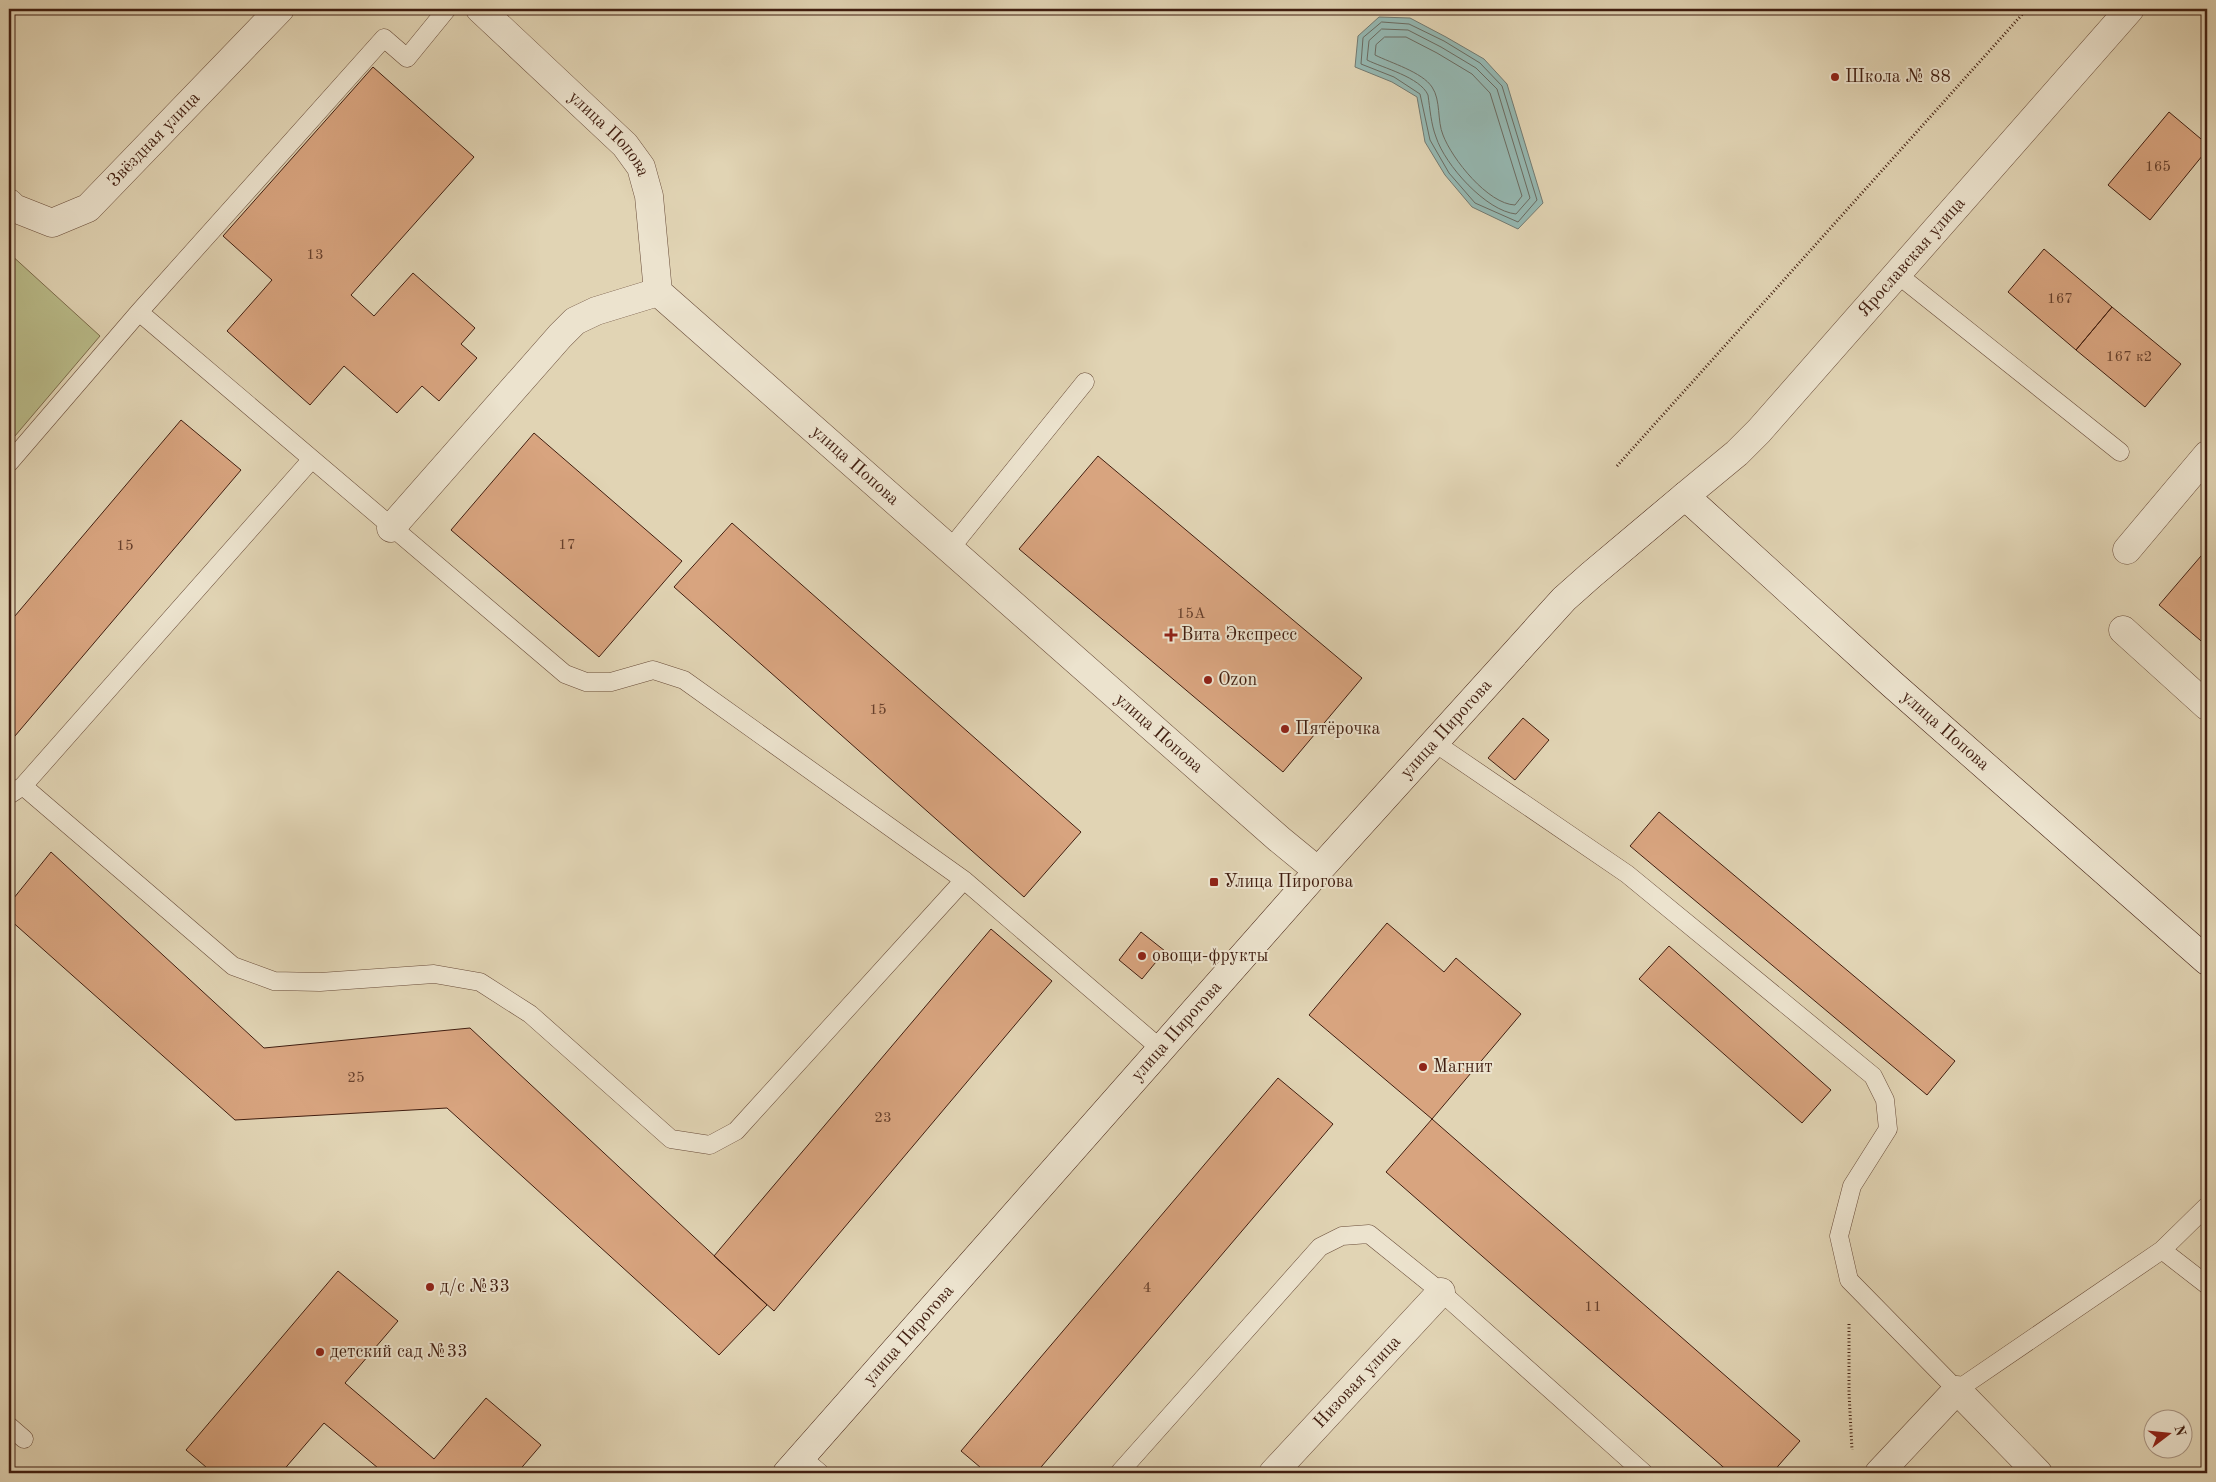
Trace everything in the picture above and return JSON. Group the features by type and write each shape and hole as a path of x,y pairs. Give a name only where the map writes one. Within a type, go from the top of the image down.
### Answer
{"street":[{"name":"Звёздная улица","path":"9,204 14,208 52,223 88,208 280,9"},
{"name":"улица Попова","path":"480,9 626,145 641,167 649,196 658,292 1318,871"},
{"name":"Ярославская улица","path":"1685,496 1737,453 1758,431 2130,9"},
{"path":"392,528 575,321 596,311 658,292"},
{"path":"2127,550 2207,455"},
{"name":"улица Попова","path":"1685,496 1892,684 2207,961"},
{"name":"улица Пирогова","path":"802,1468 1161,1049 1318,871 1564,600 1685,496"},
{"path":"2123,630 2207,706"},
{"name":"Низовая улица","path":"1273,1473 1441,1292"},
{"path":"1879,1473 1957,1390 2038,1473"}],"lane":[{"path":"9,463 139,312 384,38 407,58 446,9"},
{"path":"1897,274 2120,452"},
{"path":"139,312 565,674 586,682 611,682 653,670 684,680 964,880 1161,1049"},
{"path":"950,549 1085,382"},
{"path":"312,459 16,791 233,966 274,981 320,982 434,974 480,982 530,1014 671,1139 710,1145 736,1131 964,880"},
{"path":"1436,743 1627,874 1873,1076 1885,1100 1888,1129 1852,1186 1839,1236 1849,1280 1957,1390 2162,1250 2207,1206"},
{"path":"1119,1473 1320,1247 1342,1236 1369,1234 1441,1292 1644,1473"},
{"path":"2162,1250 2207,1286"},
{"path":"9,1426 24,1439"}],"path":[{"path":"1617,466 2027,9"},
{"path":"1849,1280 1849,1393 1852,1455"}],"green space":[{"path":"9,253 100,336 9,443"}],"water":[{"path":"1379,17 1410,18 1484,59 1507,84 1543,203 1518,229 1472,207 1445,175 1425,142 1417,97 1392,82 1355,67 1358,36"}],"building":[{"path":"373,67 474,157 351,295 374,316 413,273 475,328 461,344 477,358 439,401 422,386 397,413 344,366 310,405 227,331 272,280 223,236"},
{"path":"2169,112 2207,144 2207,150 2150,220 2108,185"},
{"path":"2044,249 2112,307 2076,350 2008,292"},
{"path":"2207,253 2207,267 2201,261"},
{"path":"2112,307 2181,364 2145,407 2076,350"},
{"path":"181,420 241,470 9,743 9,623"},
{"path":"534,433 682,561 599,657 451,530"},
{"path":"1098,456 1362,678 1283,772 1019,549"},
{"path":"732,523 1081,832 1024,897 674,587"},
{"path":"2207,549 2207,646 2159,605"},
{"path":"1523,718 1549,740 1515,780 1488,758"},
{"path":"1659,812 1955,1061 1927,1095 1630,846"},
{"path":"51,852 264,1048 470,1028 767,1305 719,1355 447,1108 235,1120 9,919 9,904"},
{"name":"Магнит","path":"1387,923 1444,972 1456,958 1521,1014 1432,1119 1309,1015"},
{"path":"991,929 1052,981 774,1311 714,1256"},
{"name":"овощи-фрукты","path":"1141,932 1165,951 1142,979 1119,960"},
{"path":"1669,946 1831,1090 1802,1123 1639,979"},
{"path":"1278,1078 1333,1124 1036,1473 987,1473 961,1451"},
{"path":"1432,1119 1800,1441 1772,1473 1730,1473 1386,1172"},
{"name":"детский сад №33","path":"338,1271 398,1321 345,1383 434,1459 486,1398 541,1445 517,1473 384,1473 324,1423 281,1473 213,1473 186,1450"}],"place":[{"name":"Школа № 88","path":"1835,77"},
{"name":"Вита Экспресс","path":"1171,635"},
{"name":"Ozon","path":"1208,680"},
{"name":"Пятёрочка","path":"1285,729"},
{"name":"Улица Пирогова","path":"1214,882"},
{"name":"овощи-фрукты","path":"1142,956"},
{"name":"Магнит","path":"1423,1067"},
{"name":"д/с №33","path":"430,1287"},
{"name":"детский сад №33","path":"320,1352"}]}
